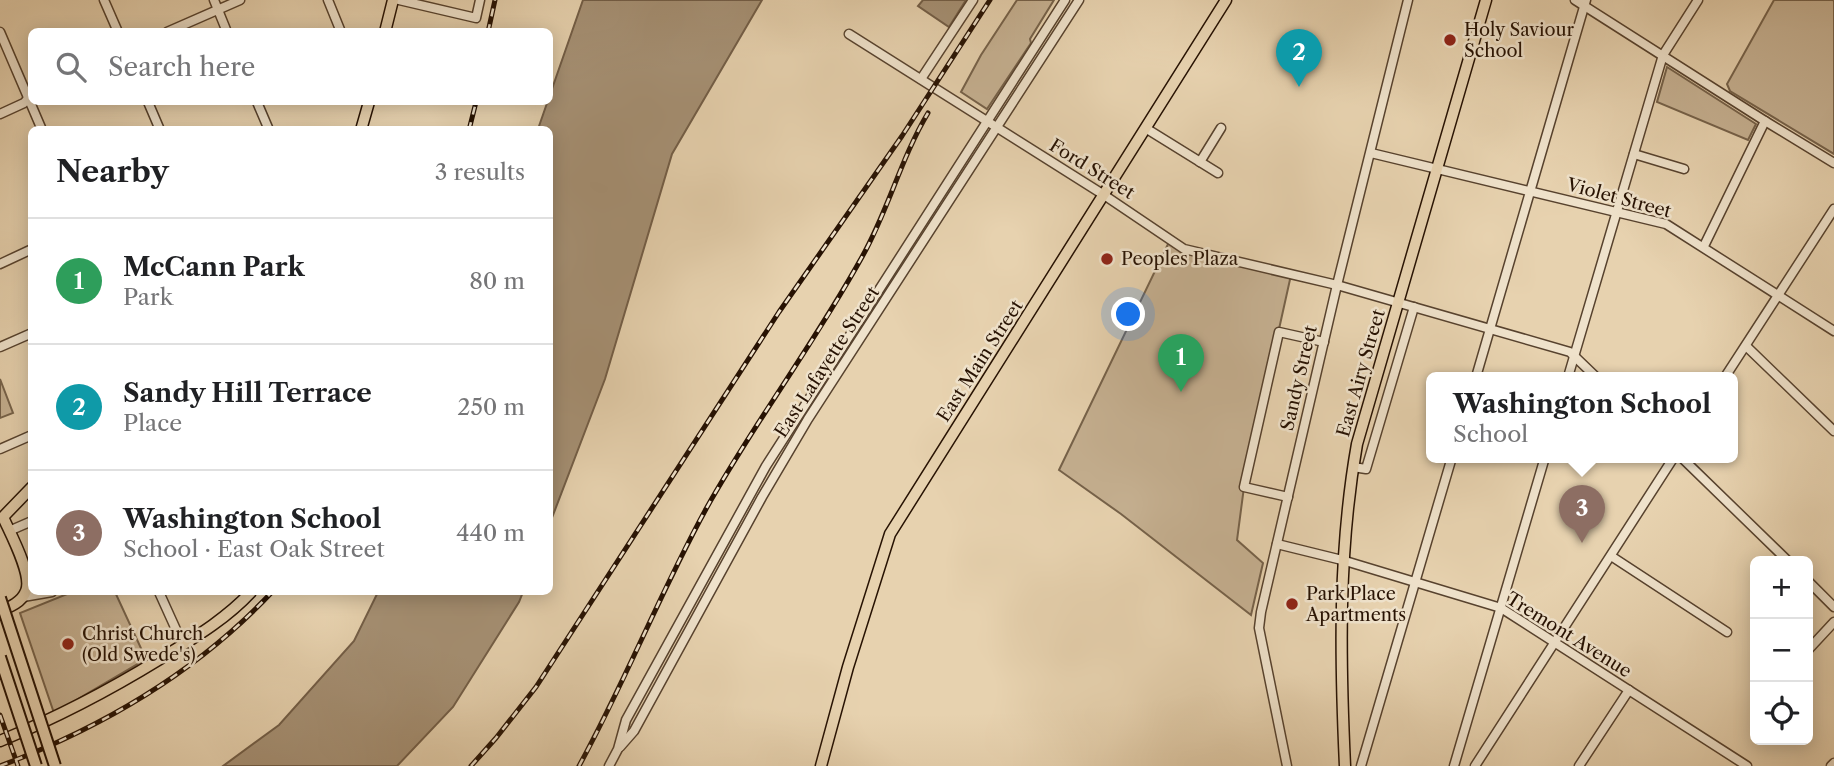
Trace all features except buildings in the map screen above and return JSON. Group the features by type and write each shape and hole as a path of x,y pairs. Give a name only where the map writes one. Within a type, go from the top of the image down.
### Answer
{"highway":[{"path":"0,598 55,766"},
{"path":"0,657 36,766"}],"main road":[{"path":"386,28 393,0"},
{"name":"East Main Street","path":"821,766 848,667 890,534 1226,0"},
{"name":"East Airy Street","path":"1345,766 1340,620 1342,560 1357,444 1486,0"},
{"path":"362,126 368,105"},
{"path":"0,611 23,597 27,587 27,578 1,514 28,490"},
{"path":"0,741 99,696 223,618 244,595"}],"street":[{"path":"104,0 116,28"},
{"path":"214,0 225,28"},
{"path":"176,28 240,0"},
{"path":"328,0 339,28"},
{"path":"399,0 476,18 480,0"},
{"path":"921,79 973,0"},
{"name":"East Lafayette Street","path":"609,766 618,749 626,720 766,466 1065,0"},
{"name":"East Lafayette Street","path":"618,749 634,731 762,497 808,419 1079,0"},
{"name":"Sandy Street","path":"1287,766 1259,628 1337,285 1409,0"},
{"path":"1570,372 1662,55 1698,0"},
{"path":"1477,372 1581,2 1834,163"},
{"path":"0,33 28,92"},
{"name":"Ford Street","path":"849,34 1104,195 1184,249 1337,285 1570,352 1575,356"},
{"path":"0,114 24,103 28,98"},
{"path":"33,105 41,126"},
{"path":"149,105 158,126"},
{"path":"258,105 268,126"},
{"path":"1704,246 1765,121"},
{"path":"1200,162 1221,128"},
{"path":"1147,129 1218,173"},
{"name":"Violet Street","path":"1371,153 1666,224 1834,331"},
{"path":"1634,154 1684,169"},
{"path":"1728,372 1834,209"},
{"path":"0,264 28,251"},
{"path":"1353,467 1366,469 1414,307"},
{"path":"1390,328 1406,334"},
{"path":"1287,497 1244,487 1279,332 1324,342"},
{"path":"0,347 28,335"},
{"path":"1746,346 1834,431"},
{"path":"1575,356 1591,372"},
{"path":"0,449 28,437"},
{"path":"1361,766 1450,463"},
{"path":"1454,766 1543,463"},
{"path":"1475,766 1670,463"},
{"path":"1687,463 1782,556"},
{"path":"9,531 28,523"},
{"name":"Tremont Avenue","path":"1277,544 1342,560 1501,608 1747,766"},
{"path":"1611,556 1727,632"},
{"path":"1813,586 1834,607"},
{"path":"23,597 35,595"},
{"path":"160,595 183,645"},
{"path":"1813,645 1834,622"},
{"path":"1578,766 1629,690"}],"shaded area":[{"path":"583,0 762,0 672,154 605,379 553,515 553,126 539,126 546,105 553,105 553,86"},
{"path":"923,0 966,0 949,27 918,6"},
{"path":"1017,0 1054,0 1030,39 1031,43 987,109 961,92 981,55"},
{"path":"1774,0 1834,0 1834,154 1730,91 1727,84"},
{"path":"1667,67 1756,124 1748,140 1657,102"},
{"path":"1170,240 1184,249 1291,275 1244,487 1237,540 1263,563 1251,615 1121,514 1059,470"},
{"path":"0,379 13,413 0,418"},
{"path":"65,595 116,595 146,659 54,713 20,613"},
{"path":"377,595 522,595 453,707 397,766 223,766 279,725 354,641"}],"railway":[{"path":"489,28 495,0"},
{"path":"471,766 536,687 779,312 902,136 990,0"},
{"path":"470,126 475,105"},
{"path":"579,766 706,509 862,257 928,113"},
{"path":"0,766 75,734 146,694 212,647 269,595"},
{"path":"0,715 18,766"}],"place":[{"name":"Holy Saviour School","path":"1450,40"},
{"name":"Sandy Hill Terrace","path":"1299,87"},
{"name":"Peoples Plaza","path":"1107,259"},
{"name":"McCann Park","path":"1181,392"},
{"name":"Washington School","path":"1582,543"},
{"name":"Park Place Apartments","path":"1292,604"},
{"name":"Christ Church (Old Swede's)","path":"68,644"}]}
